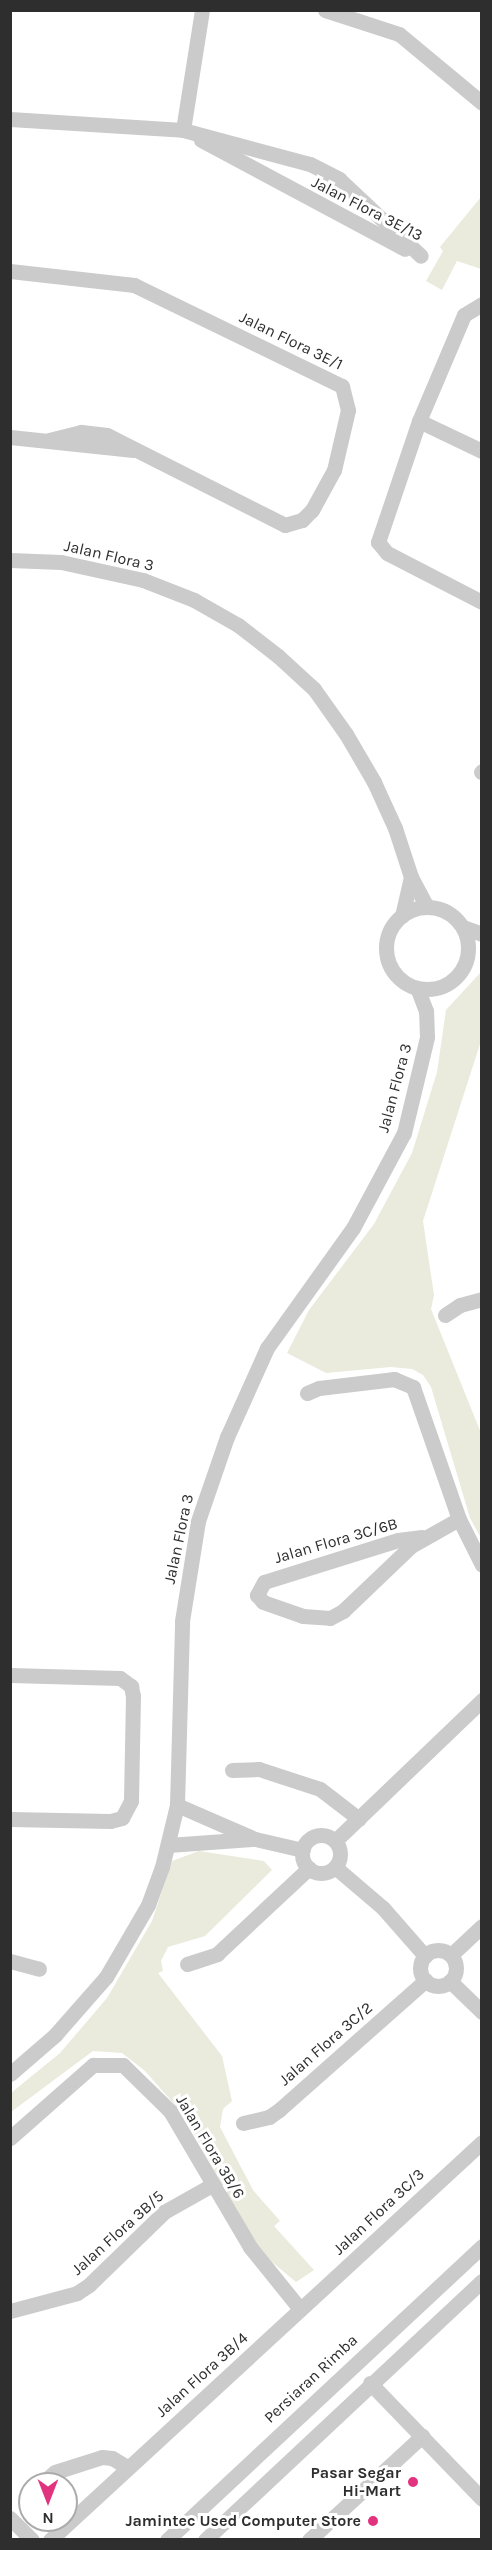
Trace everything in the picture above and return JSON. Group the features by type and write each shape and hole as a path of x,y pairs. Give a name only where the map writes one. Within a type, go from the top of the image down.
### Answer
{"street":[{"path":"183,130 202,10"},
{"path":"325,10 399,34 482,104"},
{"name":"Jalan Flora 3E/13","path":"10,119 183,130 324,169 420,256 286,188 183,130"},
{"name":"Jalan Flora 3E/1","path":"10,271 125,282 342,386 348,421 334,470 312,510 293,523 276,523 133,450 120,439 95,433 49,440 10,437"},
{"path":"482,304 466,310 444,357 419,421 378,542 387,553 482,602"},
{"path":"419,421 482,451"},
{"name":"Jalan Flora 3","path":"10,560 61,561 143,580 194,600 237,625 278,656 314,689 346,734 395,828 411,877 427,907"},
{"path":"402,916 411,877"},
{"path":"426,1011 443,987 464,968 475,951 463,927 453,916 427,907 402,916 393,926 386,951 395,975 417,988 443,987"},
{"path":"463,927 482,934"},
{"name":"Jalan Flora 3","path":"10,2074 55,2035 106,1977 148,1905 168,1845 177,1806 182,1621 198,1521 227,1437 267,1348 353,1228 404,1133 425,1048 426,1011 417,988"},
{"path":"445,1315 460,1305 482,1299"},
{"path":"307,1393 382,1380 408,1382 420,1397 459,1519 482,1565"},
{"name":"Jalan Flora 3C/6B","path":"422,1538 398,1540 264,1582 257,1595 263,1602 303,1616 330,1618 343,1611 377,1575 422,1538 459,1519"},
{"path":"10,1675 120,1678 131,1686 133,1703 131,1801 122,1818 110,1821 10,1819"},
{"path":"335,1841 482,1700"},
{"path":"232,1770 259,1769 320,1789 359,1818"},
{"path":"177,1806 255,1839 303,1850"},
{"path":"303,1850 316,1836 335,1841"},
{"path":"168,1845 255,1839"},
{"path":"309,1868 325,1872 335,1867 340,1857 335,1841"},
{"path":"303,1850 309,1868"},
{"path":"335,1867 382,1908 425,1956"},
{"path":"187,1964 218,1954 309,1868"},
{"path":"451,1955 482,1926"},
{"path":"440,1950 451,1955 456,1970 450,1981 436,1985 426,1980 421,1968 425,1956 440,1950"},
{"path":"10,1961 39,1969"},
{"name":"Jalan Flora 3C/2","path":"243,2123 268,2117 279,2110 426,1980"},
{"path":"450,1981 482,2012"},
{"name":"Jalan Flora 3B/6","path":"10,2138 93,2065 112,2062 136,2075 170,2111 212,2185 259,2260 300,2309"},
{"name":"Jalan Flora 3C/3","path":"300,2309 482,2142"},
{"name":"Jalan Flora 3B/5","path":"10,2311 77,2293 89,2285 164,2212 212,2185"},
{"name":"Persiaran Rimba","path":"167,2540 482,2246"},
{"path":"205,2540 370,2383 482,2281"},
{"name":"Jalan Flora 3B/4","path":"50,2540 300,2309"},
{"path":"370,2383 482,2499"},
{"path":"309,2540 422,2436"},
{"path":"55,2472 102,2457 112,2458 127,2467"},
{"path":"10,2518 32,2540"}],"shaded area":[{"path":"481,197 481,269 457,261 442,290 426,281 443,251 440,247"},
{"path":"481,972 481,1041 423,1221 434,1295 431,1309 481,1433 481,1538 470,1518 431,1387 423,1375 412,1369 391,1367 326,1373 287,1353 309,1310 374,1224 412,1153 437,1072 446,1010"},
{"path":"199,1851 264,1861 272,1870 205,1936 168,1947 161,1961 163,1971 158,1973 222,2056 232,2101 223,2109 220,2127 253,2190 280,2221 274,2226 314,2270 296,2282 260,2252 182,2113 145,2071 122,2053 93,2051 11,2112 11,2093 60,2053 107,1998 152,1921 172,1861"}],"place":[{"name":"Pasar Segar Hi-Mart","path":"413,2482"},
{"name":"Jamintec Used Computer Store","path":"373,2521"}]}
